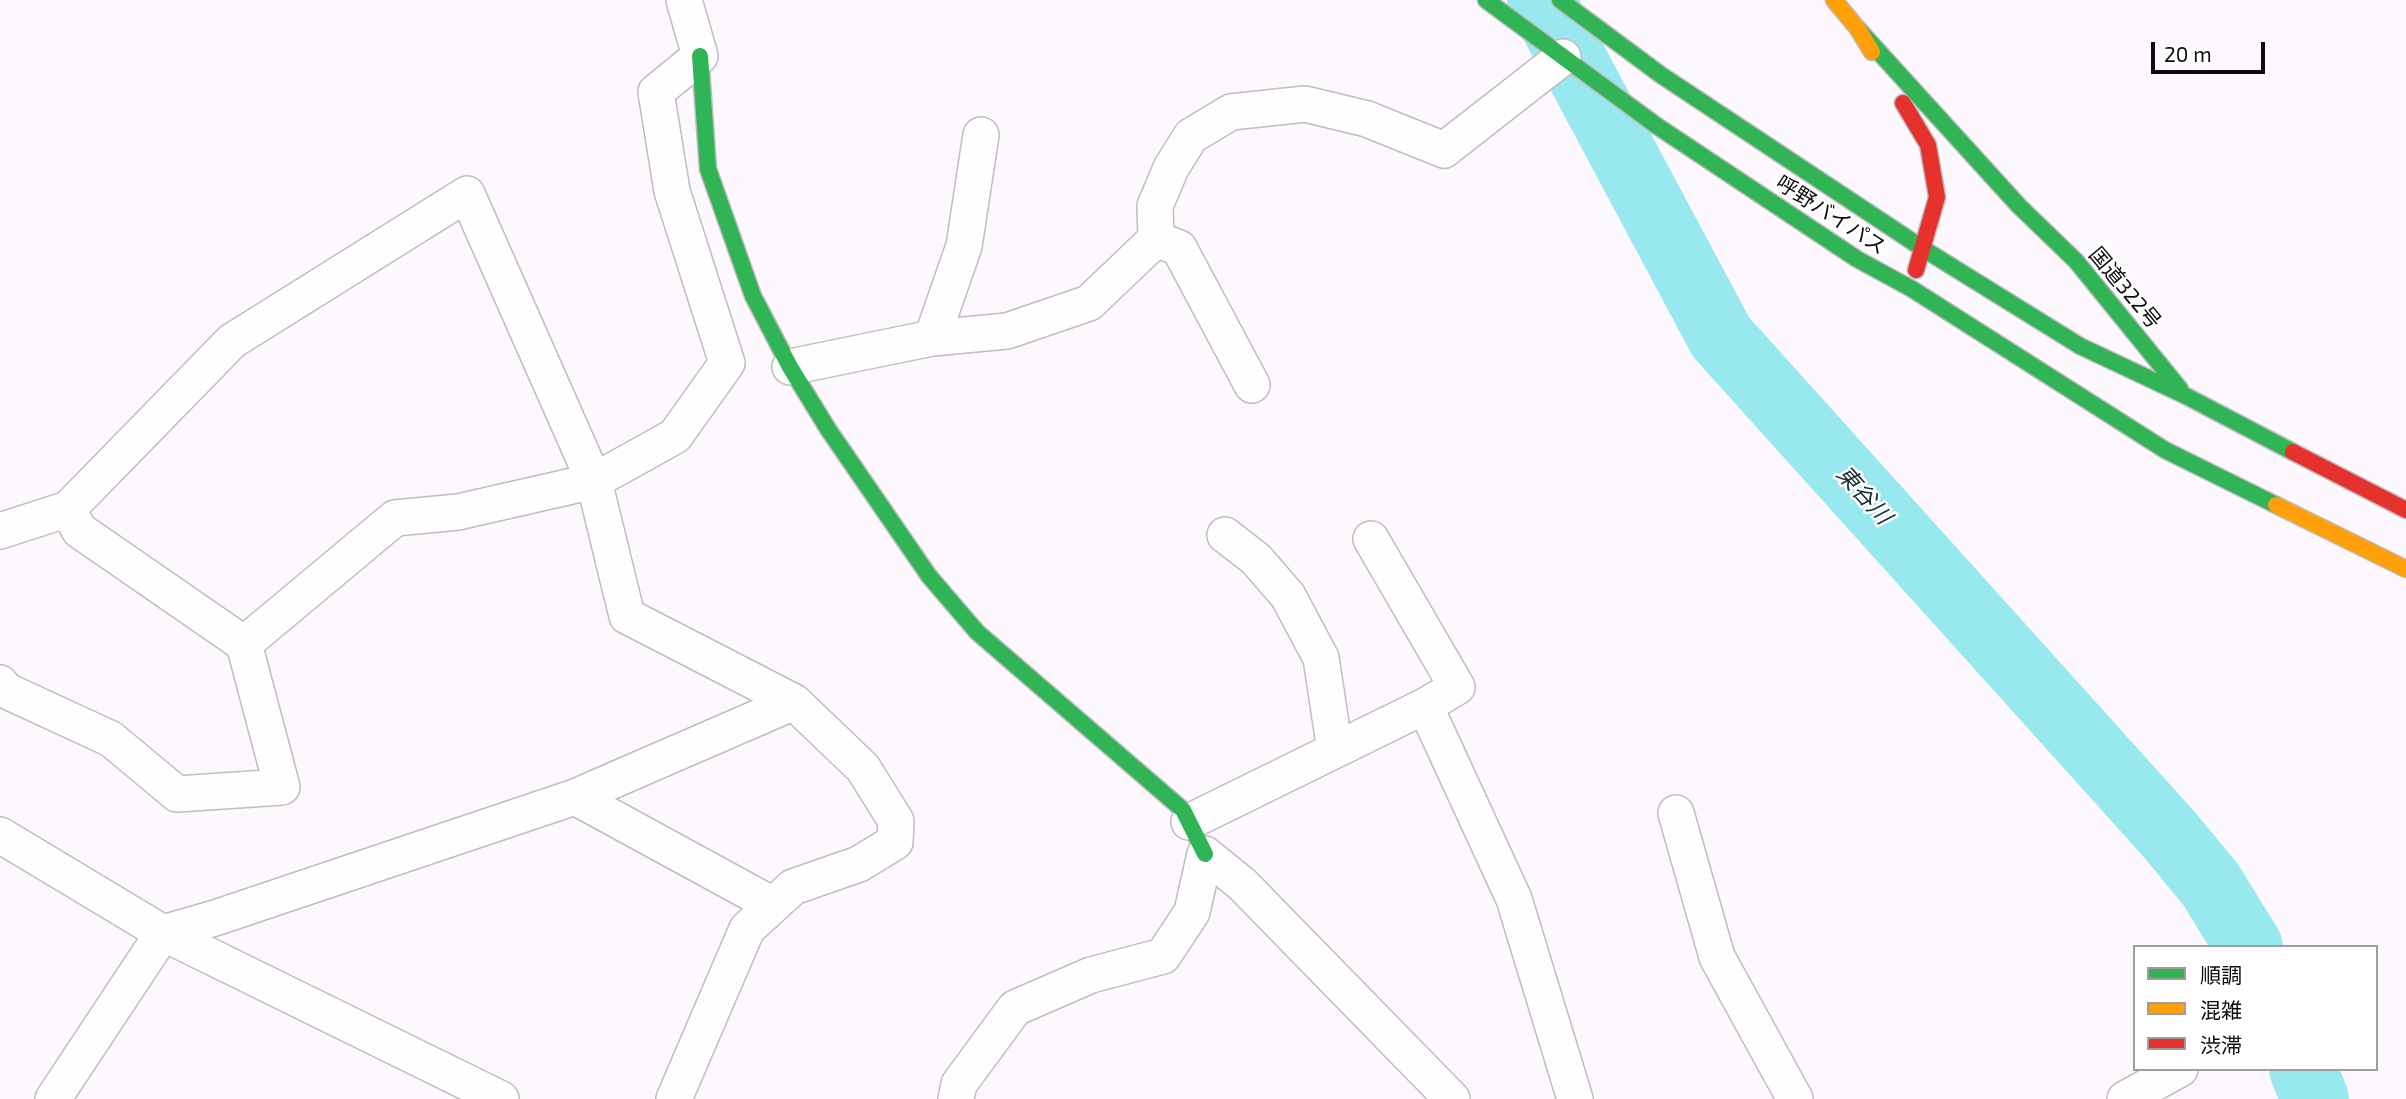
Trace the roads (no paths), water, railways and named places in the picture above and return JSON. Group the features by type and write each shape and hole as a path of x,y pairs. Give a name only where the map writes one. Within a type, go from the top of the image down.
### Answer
{"main road":[{"name":"呼野バイパス","path":"1486,0 1657,126 1857,259 1912,289 2165,450 2406,569"},
{"name":"呼野バイパス","path":"1560,0 1661,75 1922,248 2080,346 2186,396"},
{"name":"国道322号","path":"1834,0 1858,30 2019,206 2076,261 2186,396 2406,510"},
{"name":"国道322号","path":"1858,30 1928,145 1937,197 1912,289"},
{"path":"700,56 708,169 753,296 790,367 828,429 929,576 977,632 1183,810 1205,854"}],"street":[{"path":"244,644 395,518 457,512 594,481 675,436 727,363 673,191 656,92 700,56 684,0"},
{"path":"790,367 932,338 1007,331 1089,303 1156,239 1155,206 1171,168 1191,136 1231,112 1305,104 1367,119 1444,150 1563,57"},
{"path":"932,338 964,246 981,135"},
{"path":"0,531 68,509 232,341 467,194 594,481 627,616 794,702 863,768 896,821 895,842 859,864 793,887 747,929 674,1099"},
{"path":"1156,239 1179,248 1252,385"},
{"path":"0,683 7,691 111,739 177,794 282,787 244,644 79,530 68,509"},
{"path":"1225,535 1256,559 1288,596 1321,658 1335,750"},
{"path":"1189,822 1425,706 1457,687 1371,539"},
{"path":"53,1099 163,933 575,797 794,702"},
{"path":"1425,706 1514,899 1575,1099"},
{"path":"575,797 774,905"},
{"path":"1675,813 1717,957 1795,1099"},
{"path":"0,835 163,933 501,1099"},
{"path":"956,1099 959,1084 1015,1008 1091,975 1163,956 1192,912 1205,854 1242,884 1452,1099"},
{"path":"2125,1099 2176,1071"}],"waterway":[{"name":"東谷川","path":"1541,0 1721,337 2168,833 2211,885 2248,945"},
{"name":"東谷川","path":"2304,1071 2315,1099"}]}
